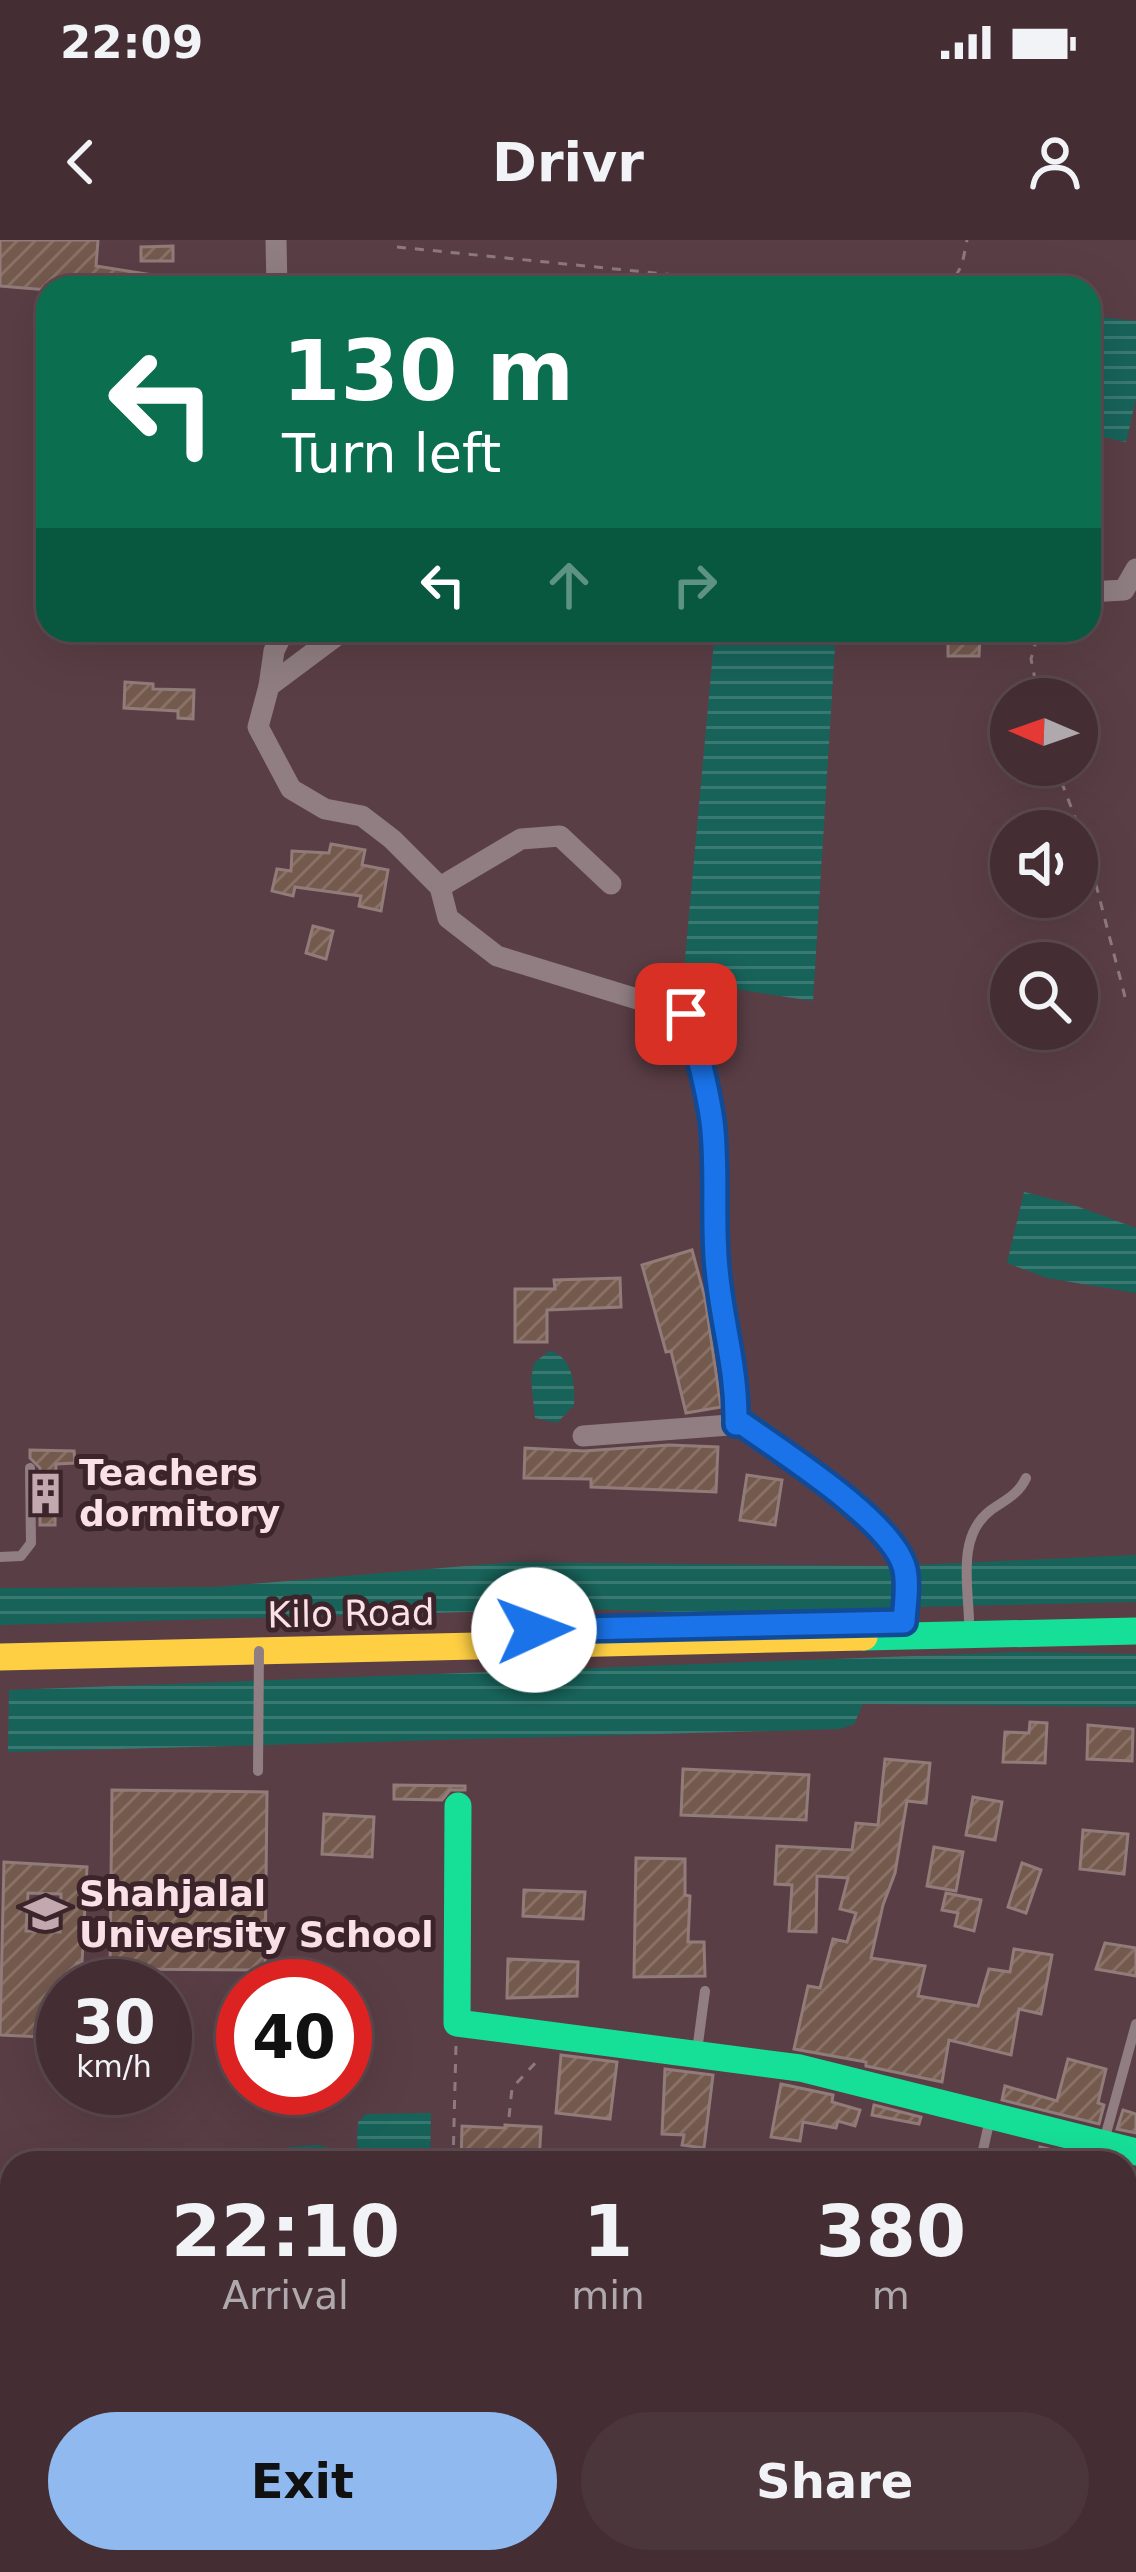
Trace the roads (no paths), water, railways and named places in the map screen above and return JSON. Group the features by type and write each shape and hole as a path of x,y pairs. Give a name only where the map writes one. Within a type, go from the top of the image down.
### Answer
{"street":[{"path":"276,240 277,276"},
{"path":"1101,591 1124,590 1136,569"},
{"path":"278,642 258,727 291,789 325,809 362,816 392,839 440,886 448,918 497,956 686,1014 699,1053 712,1124 714,1242 734,1358 736,1424"},
{"path":"269,686 328,642"},
{"path":"440,886 520,839 560,836 611,884"},
{"path":"583,1436 743,1424 850,1503 884,1536 905,1570 903,1629"},
{"name":"Kilo Road","path":"0,1657 903,1629 969,1621 1136,1617"},
{"name":"Kilo Road","path":"0,1641 903,1629 1136,1631"},
{"path":"458,1806 457,2023 800,2068 1132,2151"}],"lane":[{"path":"0,1557 21,1556 31,1544 30,1468"},
{"path":"969,1621 967,1562 974,1528 987,1512 1010,1499 1026,1478"},
{"path":"258,1772 259,1651"},
{"path":"697,2054 705,1991"},
{"path":"1103,2144 1136,2024"},
{"path":"983,2151 991,2116"}],"place":[{"name":"Teachers dormitory","path":"45,1493"},
{"name":"Shahjalal University School","path":"45,1914"}]}
